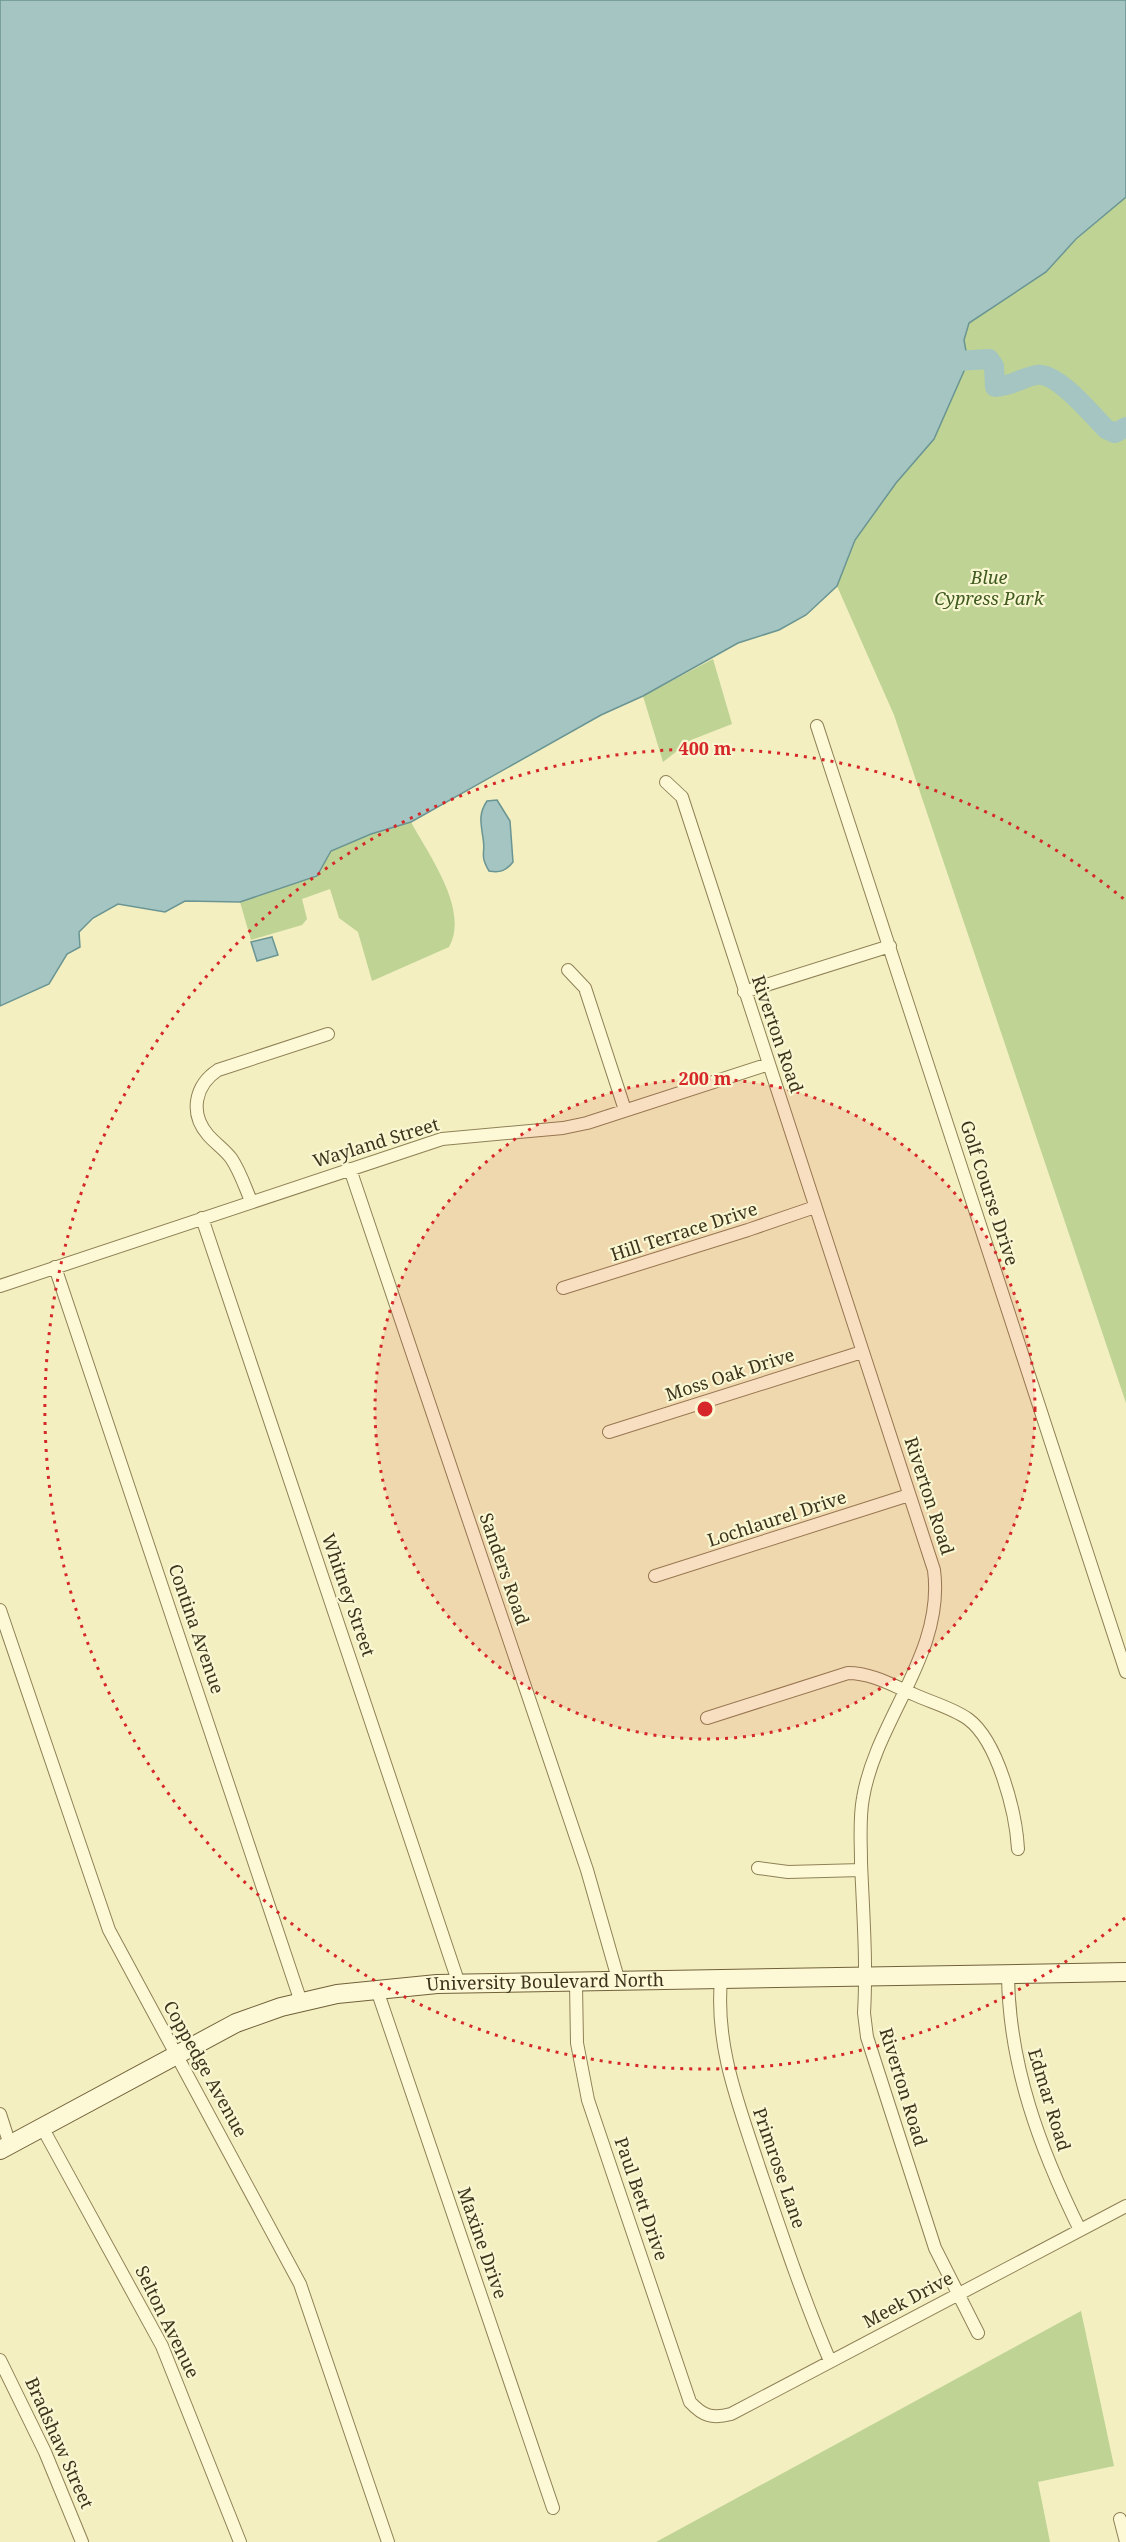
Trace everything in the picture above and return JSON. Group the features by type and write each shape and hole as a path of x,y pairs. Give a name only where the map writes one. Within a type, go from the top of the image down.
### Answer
{"street":[{"name":"Golf Course Drive","path":"817,726 1126,1672"},
{"name":"Riverton Road","path":"666,782 682,797 931,1558 935,1593 931,1625 866,1780 861,1819 861,1870 867,2037 927,2226 978,2333"},
{"path":"744,992 890,946"},
{"path":"568,970 585,988 625,1110"},
{"path":"251,1201 235,1164 201,1126 196,1113 198,1093 208,1076 218,1070 328,1034"},
{"name":"Wayland Street","path":"0,1286 442,1139 563,1128 769,1064"},
{"name":"Sanders Road","path":"350,1168 587,1870 620,1982"},
{"name":"Hill Terrace Drive","path":"563,1288 748,1230 815,1206"},
{"name":"Whitney Street","path":"202,1218 459,1984"},
{"name":"Contina Avenue","path":"56,1267 301,2002"},
{"name":"Moss Oak Drive","path":"609,1432 862,1352"},
{"name":"Lochlaurel Drive","path":"655,1576 909,1495"},
{"name":"Coppedge Avenue","path":"0,1610 109,1930 300,2284 388,2542"},
{"path":"707,1718 848,1673 861,1673 904,1690 963,1716 982,1732 991,1747 1014,1816 1018,1850"},
{"path":"758,1868 788,1872 861,1870"},
{"name":"University Boulevard North","path":"5,2147 176,2053 236,2023 301,2002 377,1989 459,1984 576,1984 1126,1972"},
{"name":"Edmar Road","path":"1008,1975 1010,2021 1020,2078 1044,2151 1080,2230"},
{"name":"Primrose Lane","path":"721,1980 721,2027 730,2079 774,2210 830,2361"},
{"name":"Paul Bett Drive","path":"576,1984 577,2043 588,2100 690,2402 705,2415"},
{"name":"Maxine Drive","path":"377,1989 554,2508"},
{"path":"0,2114 5,2147"},
{"name":"Selton Avenue","path":"42,2127 162,2346 240,2542"},
{"name":"Meek Drive","path":"705,2415 717,2418 731,2414 1126,2206"},
{"name":"Bradshaw Street","path":"0,2360 45,2452 82,2542"},
{"path":"1120,2519 1126,2542"}],"green space":[{"name":"Blue Cypress Park","path":"1126,197 1126,1403 894,715 837,586 855,540 896,483 934,439 968,362 964,340 969,323 1046,272 1076,240"},
{"path":"713,659 732,724 691,740 663,762 643,696"},
{"path":"411,822 436,866 451,900 454,932 449,947 372,981 358,932 339,918 330,889 302,899 307,919 302,925 251,940 240,902 317,876 331,851 371,834"},
{"path":"1081,2311 1114,2466 1038,2482 1050,2542 656,2542"}],"water":[{"path":"0,0 1126,0 1126,197 1076,239 1046,272 969,323 964,340 968,362 934,439 896,483 855,540 837,586 806,615 779,630 738,643 643,696 601,715 411,822 371,834 331,851 317,876 240,902 185,901 165,912 118,904 93,918 79,932 80,947 67,954 49,984 0,1006"},
{"path":"497,800 510,821 513,862 502,871 496,872 489,871 484,861 481,819 482,810 487,801"},
{"path":"272,937 278,955 257,961 251,942"}],"waterway":[{"path":"950,348 957,361 989,359 994,366 995,387 1006,386 1036,375 1044,376 1054,380 1074,395 1106,429 1115,433 1126,427"}]}
